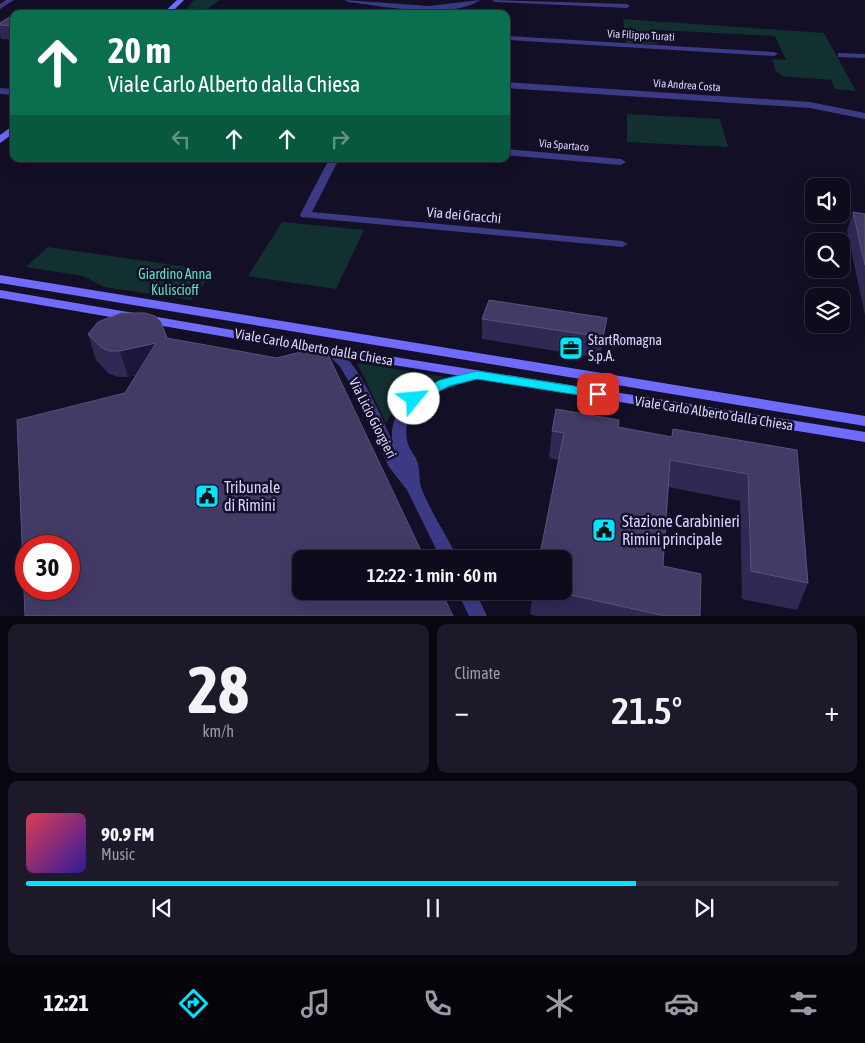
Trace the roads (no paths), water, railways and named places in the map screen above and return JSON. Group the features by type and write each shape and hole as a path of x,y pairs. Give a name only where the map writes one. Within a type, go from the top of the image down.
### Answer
{"main road":[{"path":"170,10 181,0"},
{"path":"0,140 10,131"},
{"name":"Viale Carlo Alberto dalla Chiesa","path":"0,279 865,421"},
{"name":"Viale Carlo Alberto dalla Chiesa","path":"0,294 477,375 865,437"}],"street":[{"path":"0,7 12,0"},
{"path":"348,0 378,2 411,10 455,6 477,0"},
{"path":"494,0 628,6"},
{"name":"Via Filippo Turati","path":"510,38 774,54"},
{"path":"842,55 865,56"},
{"name":"Via Andrea Costa","path":"510,85 810,105 865,116"},
{"name":"Via Spartaco","path":"510,152 621,162"},
{"name":"Via dei Gracchi","path":"332,162 305,215 622,244"},
{"name":"Via Licio Giorgieri","path":"332,351 346,365 361,391 397,467 413,486 445,550"},
{"name":"Via Licio Giorgieri","path":"413,486 409,461 399,440 400,418 414,399 445,383 477,375"},
{"path":"470,600 478,616"}],"place":[{"name":"StartRomagna S.p.A.","path":"571,348"},
{"name":"Tribunale di Rimini","path":"207,496"},
{"name":"Stazione Carabinieri Rimini principale","path":"604,530"}],"park label":[{"name":"Giardino Anna Kuliscioff","path":"175,282"}]}
